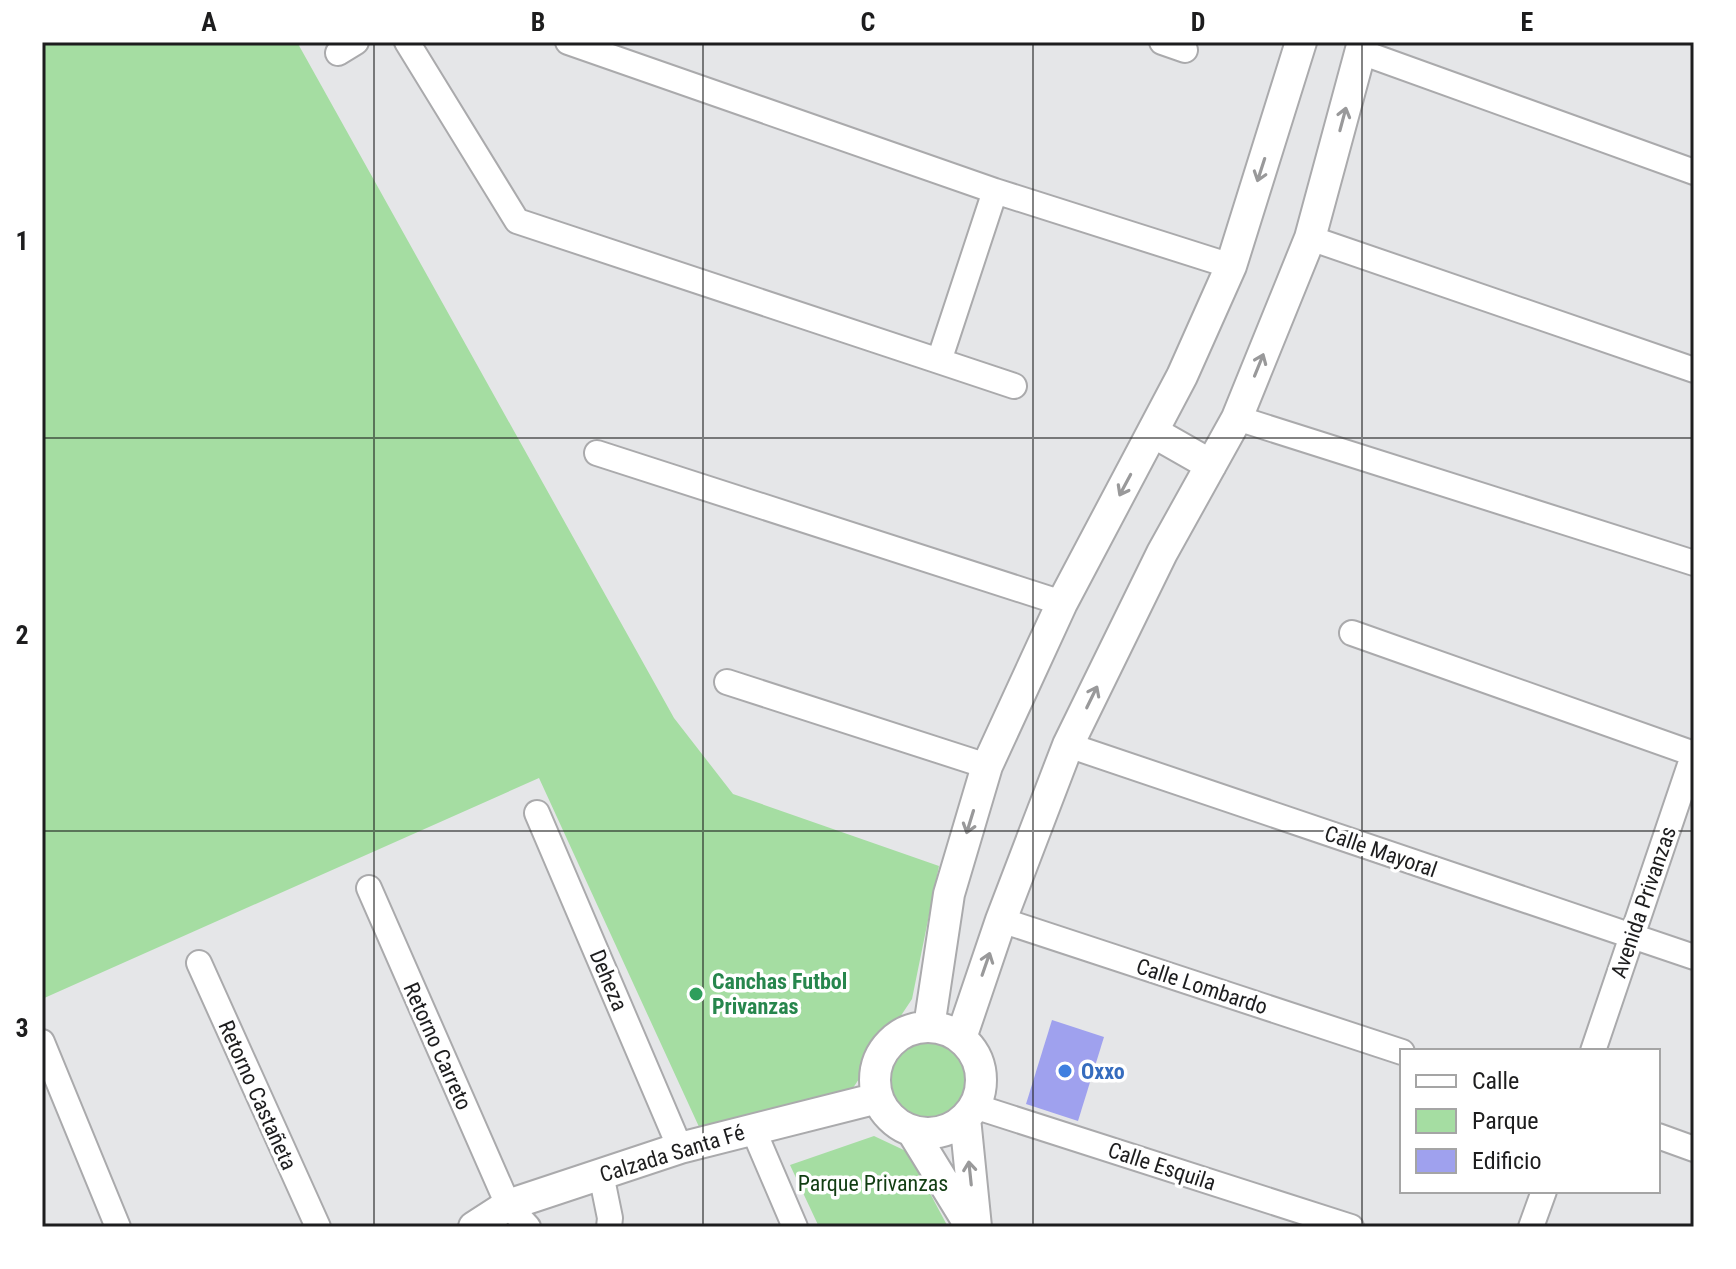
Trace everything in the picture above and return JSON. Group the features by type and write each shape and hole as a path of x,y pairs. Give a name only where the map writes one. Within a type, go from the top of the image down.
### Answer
{"street":[{"path":"407,42 517,221 1014,386"},
{"path":"568,42 995,191 1231,266"},
{"path":"929,1027 949,894 987,766 1062,603 1182,376 1231,266 1301,42"},
{"path":"961,1038 1001,920 1068,745 1162,553 1237,418 1310,238 1362,47 1694,172"},
{"path":"939,361 995,191"},
{"path":"1310,238 1694,370"},
{"path":"1237,418 1694,563"},
{"path":"1153,432 1211,465"},
{"path":"597,453 1062,603"},
{"path":"1352,633 1694,754"},
{"path":"727,682 987,766"},
{"name":"Calle Mayoral","path":"1068,745 1694,957"},
{"name":"Avenida Privanzas","path":"1594,1049 1694,754"},
{"name":"Deheza","path":"537,813 680,1148"},
{"name":"Retorno Carreto","path":"369,888 518,1216"},
{"name":"Calle Lombardo","path":"1001,920 1400,1051"},
{"name":"Retorno Castañeta","path":"199,963 318,1227"},
{"path":"969,1112 940,1131 912,1131 900,1125 887,1113 878,1098 875,1081 877,1065 885,1049 904,1033 929,1027 946,1030 961,1038 972,1051 978,1064 979,1092 969,1112 974,1227"},
{"path":"42,1042 118,1227"},
{"name":"Calzada Santa Fé","path":"474,1227 518,1216 601,1174 680,1148 878,1098"},
{"name":"Calle Esquila","path":"969,1112 1351,1227"},
{"path":"753,1129 795,1227"},
{"path":"912,1131 974,1227"},
{"path":"1660,1137 1694,1149"},
{"path":"601,1174 609,1227"},
{"path":"1531,1227 1543,1193"}],"green space":[{"path":"42,42 297,42 674,718 733,794 939,866 912,999 851,1091 700,1129 539,778 42,999"},
{"path":"930,1040 945,1043 958,1052 967,1065 970,1080 967,1095 958,1108 945,1117 930,1120 915,1117 902,1108 893,1095 890,1080 893,1065 902,1052 915,1043"},
{"name":"Parque Privanzas","path":"874,1136 908,1152 948,1227 819,1227 790,1165"}],"building":[{"name":"Oxxo","path":"1052,1020 1104,1037 1078,1121 1026,1104"}],"place":[{"name":"Canchas Futbol Privanzas","path":"696,994"},
{"name":"Oxxo","path":"1065,1071"}]}
